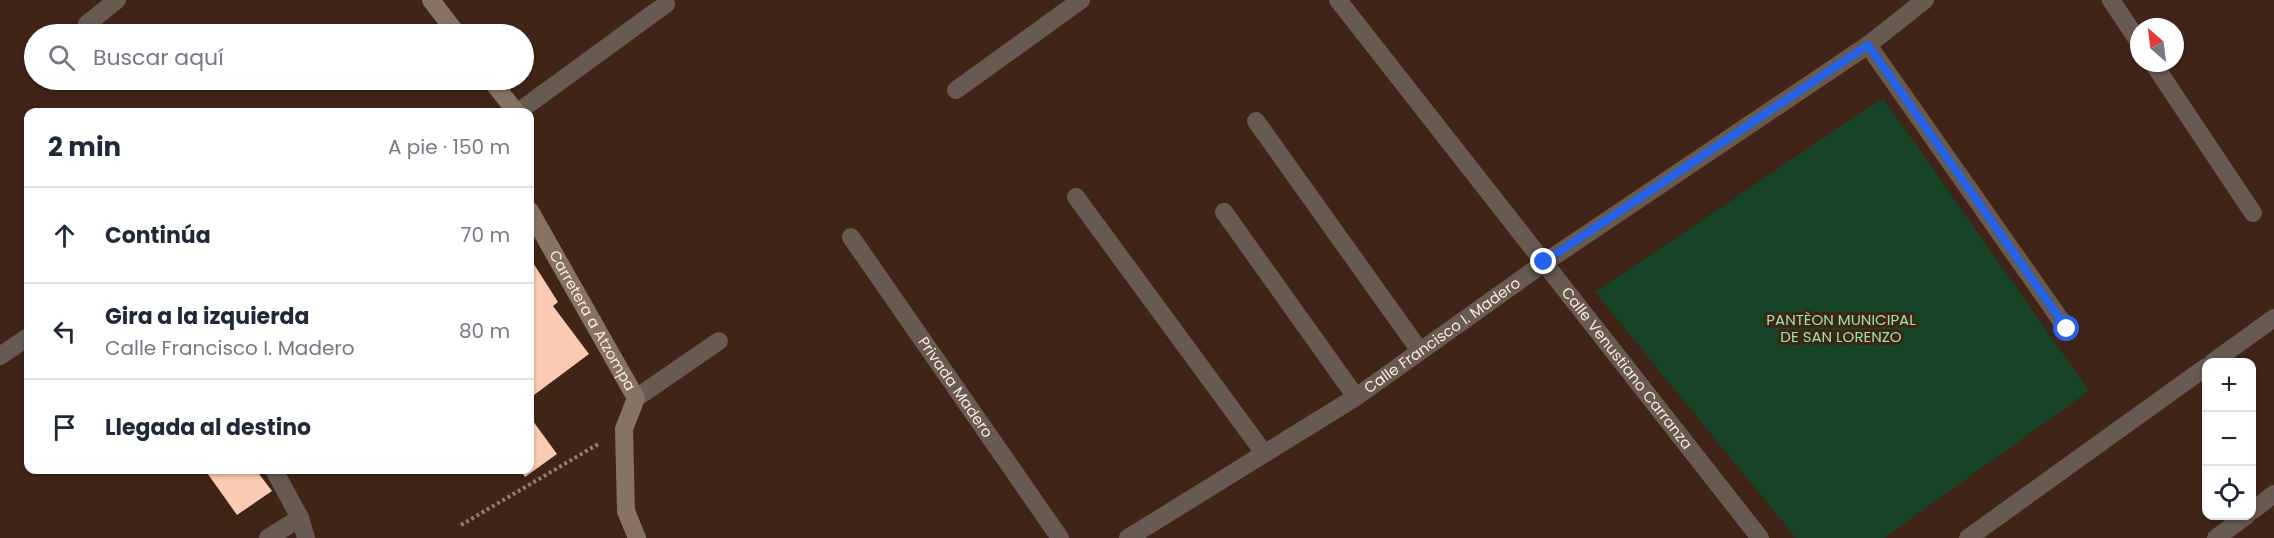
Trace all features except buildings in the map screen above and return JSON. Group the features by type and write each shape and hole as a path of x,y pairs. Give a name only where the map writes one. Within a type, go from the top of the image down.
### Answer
{"main road":[{"path":"430,0 449,24"},
{"path":"499,90 514,108"},
{"name":"Carretera a Atzompa","path":"534,218 636,398 624,429 626,511 637,538"}],"street":[{"path":"87,24 117,0"},
{"path":"523,108 666,4 665,0"},
{"path":"956,90 1081,0"},
{"name":"Calle Venustiano Carranza","path":"1338,0 1760,538"},
{"name":"Calle Francisco I. Madero","path":"1128,538 1356,397 1544,262 1868,45 1925,0"},
{"path":"2111,0 2130,28"},
{"path":"1868,45 2067,329"},
{"path":"2159,72 2253,213"},
{"path":"1256,121 1420,351"},
{"path":"1076,197 1264,453"},
{"path":"1224,212 1356,397"},
{"name":"Privada Madero","path":"851,237 1060,538"},
{"path":"2220,358 2274,318"},
{"path":"0,356 24,340"},
{"path":"636,398 718,341"},
{"path":"1968,538 2202,370"},
{"path":"276,474 300,518 306,538"},
{"path":"2256,508 2274,494"},
{"path":"268,538 300,518"},
{"path":"2216,538 2241,520"}],"path":[{"path":"460,525 624,429"}],"green space":[{"name":"PANTÈON MUNICIPAL DE SAN LORENZO","path":"1883,98 2089,391 1884,538 1796,538 1595,292"}],"route":[{"path":"1544,262 1868,45 2067,329"}]}
